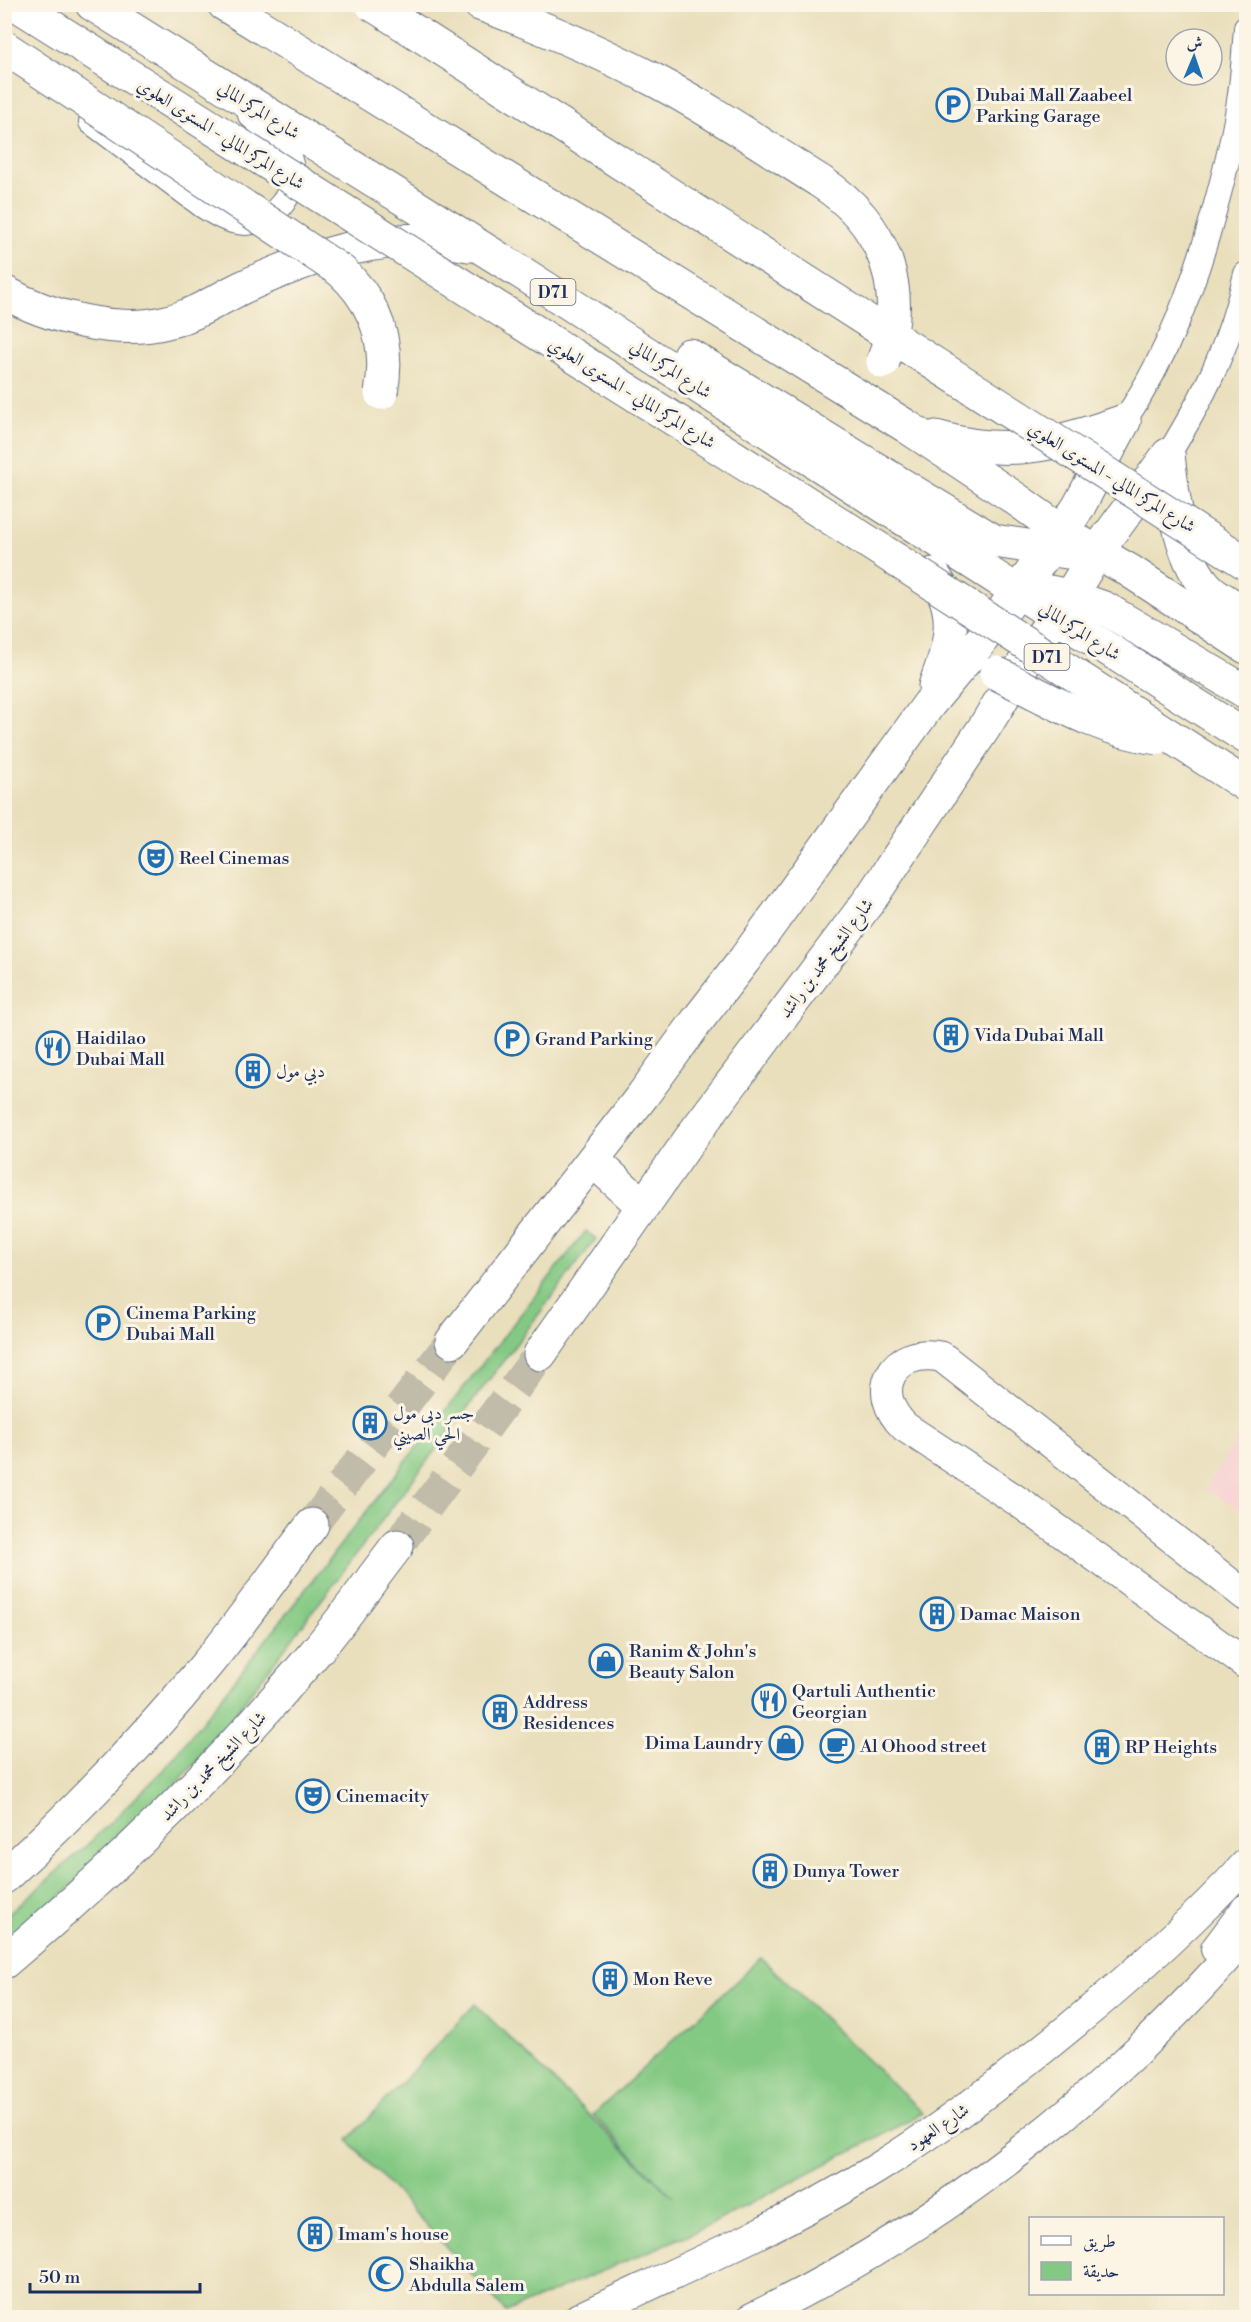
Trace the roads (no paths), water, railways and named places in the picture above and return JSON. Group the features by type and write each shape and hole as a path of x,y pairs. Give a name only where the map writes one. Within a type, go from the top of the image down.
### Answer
{"main road":[{"name":"شارع المركز المالي - المستوى العلوي","path":"16,4 857,535 1246,785"},
{"name":"شارع المركز المالي","path":"92,4 530,278 987,573 1019,591"},
{"path":"224,4 906,426 1013,497 1055,542"},
{"name":"شارع المركز المالي - المستوى العلوي","path":"372,4 1246,562"},
{"path":"480,4 575,41 659,82 844,198 864,219 875,235 889,270 894,298 893,326 883,362"},
{"path":"4,47 346,276 371,306 382,335 385,367 381,393"},
{"path":"4,292 60,317 141,327 168,322 204,308 287,267 358,246 407,239 448,241 480,247"},
{"path":"530,278 564,285 595,298 994,541 1055,542 1097,552 1246,647"},
{"path":"906,426 952,442 1000,448 1049,444 1124,421"},
{"path":"452,1341 745,959 929,704 1055,542 1079,506 1124,421"},
{"path":"1168,455 1174,505 1194,569 1212,591 1246,614"},
{"name":"شارع الشيخ محمد بن راشد","path":"540,1354 695,1132 871,898 1097,552 1168,455"},
{"path":"994,541 1002,541 1013,532 1016,518 1013,497"},
{"path":"871,498 929,569 948,600 951,624 947,652 929,704"},
{"path":"1019,591 1042,591 1063,606 1246,692"},
{"name":"شارع المركز المالي","path":"1096,622 1179,694 1246,737"},
{"path":"996,673 1114,728 1134,734 1175,739"},
{"path":"984,728 1049,682 1069,676 1090,674 1179,694"},
{"path":"592,1160 643,1206"},
{"path":"4,1877 54,1831 156,1724 204,1668 312,1525"},
{"name":"شارع الشيخ محمد بن راشد","path":"4,1962 120,1861 188,1794 316,1652 397,1546"}],"street":[{"path":"1124,421 1166,350 1205,246 1234,130 1246,28"},
{"path":"4,58 203,206 238,223 258,221 275,213 287,198 293,180 291,160 281,144 219,85"},
{"path":"1168,455 1196,410 1214,373 1230,333 1246,274"},
{"path":"1246,1596 942,1357 927,1354 913,1356 900,1364 890,1376 886,1389 888,1404 895,1418 905,1427 1019,1502 1246,1664"},
{"name":"شارع العهود","path":"579,2318 615,2307 799,2212 875,2169 948,2122 1018,2070 1135,1972 1197,1915 1246,1864"},
{"path":"1179,2011 1203,1968 1246,1909"},
{"path":"752,2318 867,2255 980,2181 1071,2112 1179,2011 1246,1937"}],"tunnel":[{"path":"312,1525 452,1341"},
{"path":"397,1546 540,1354"}],"place":[{"name":"Dubai Mall Zaabeel Parking Garage","path":"953,105"},
{"name":"Reel Cinemas","path":"156,858"},
{"name":"Vida Dubai Mall","path":"951,1035"},
{"name":"Grand Parking","path":"512,1039"},
{"name":"Haidilao Dubai Mall","path":"53,1048"},
{"name":"دبي مول","path":"253,1071"},
{"name":"Cinema Parking Dubai Mall","path":"103,1323"},
{"name":"جسر دبي مول الحي الصيني","path":"370,1423"},
{"name":"Damac Maison","path":"937,1614"},
{"name":"Ranim & John's Beauty Salon","path":"606,1661"},
{"name":"Qartuli Authentic Georgian","path":"769,1701"},
{"name":"Address Residences","path":"500,1712"},
{"name":"Dima Laundry","path":"786,1743"},
{"name":"Al Ohood street","path":"837,1746"},
{"name":"RP Heights","path":"1102,1747"},
{"name":"Cinemacity","path":"313,1796"},
{"name":"Dunya Tower","path":"770,1871"},
{"name":"Mon Reve","path":"610,1979"},
{"name":"Imam's house","path":"315,2234"},
{"name":"Shaikha Abdulla Salem","path":"386,2274"}]}
